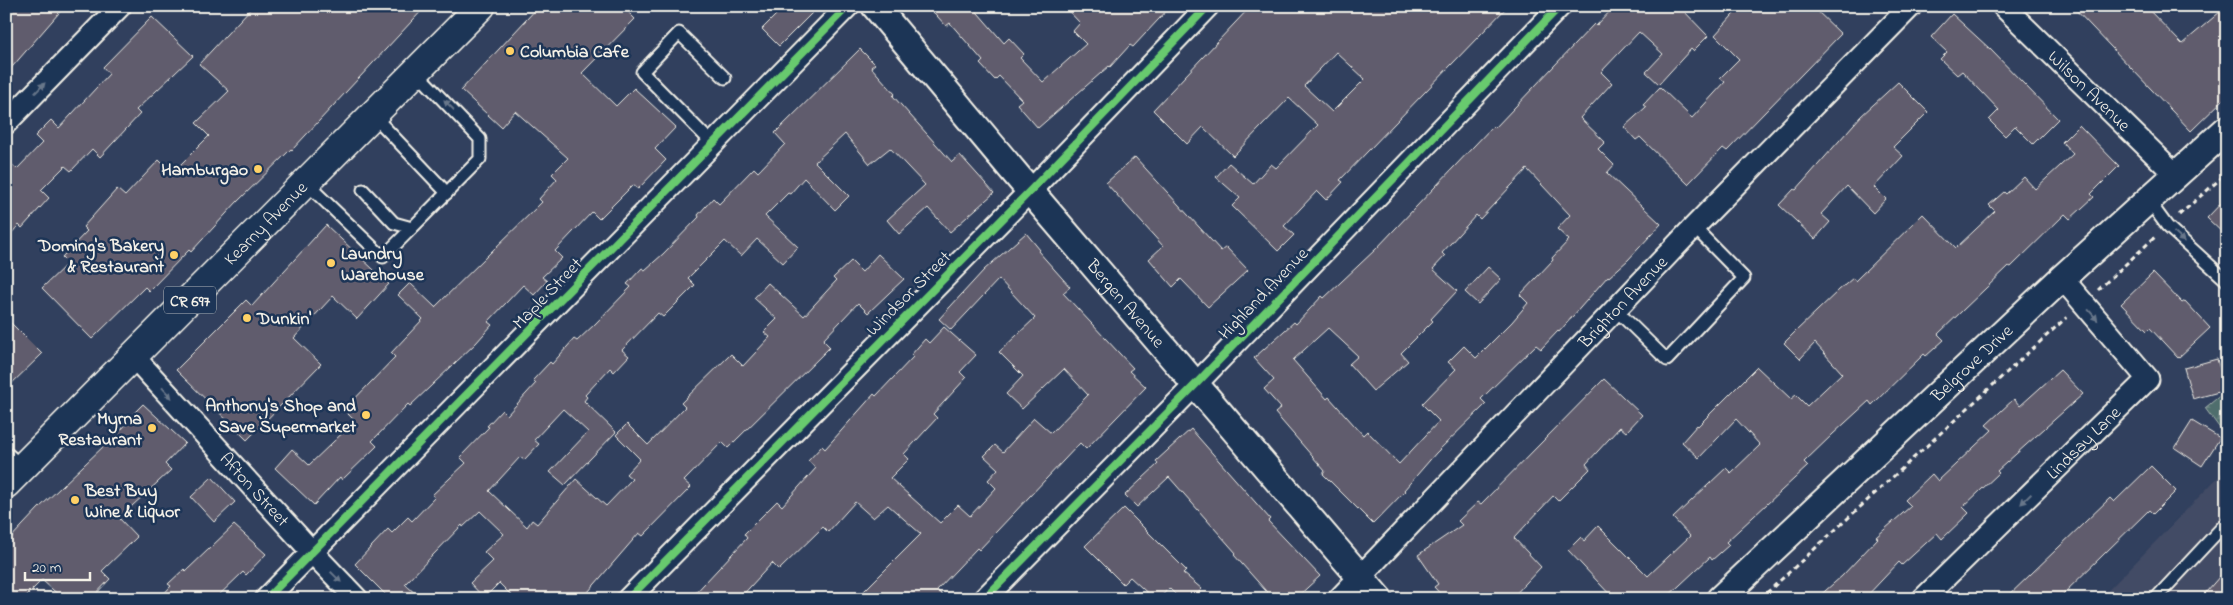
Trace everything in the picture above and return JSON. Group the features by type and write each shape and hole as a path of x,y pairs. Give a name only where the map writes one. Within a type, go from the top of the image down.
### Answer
{"main road":[{"name":"Kearny Avenue","path":"10,471 134,357 481,6"}],"street":[{"path":"6,123 120,6"},
{"name":"Maple Street","path":"266,599 313,554 848,6"},
{"name":"Bergen Avenue","path":"875,6 1030,191 1379,599"},
{"name":"Windsor Street","path":"628,599 1030,191 1208,6"},
{"name":"Highland Avenue","path":"984,599 1196,384 1560,6"},
{"name":"Brighton Avenue","path":"1339,599 1615,309 1910,6"},
{"name":"Wilson Avenue","path":"2004,6 2176,175"},
{"name":"Belgrove Drive","path":"1720,599 2062,278 2227,129"},
{"name":"Lindsay Lane","path":"1923,599 2148,379 2062,278"},
{"name":"Afton Street","path":"134,357 313,554 357,599"}],"lane":[{"path":"713,144 642,72 679,33 724,78"},
{"path":"306,182 383,256 412,228 480,159 480,139 416,72"},
{"path":"373,115 447,192"},
{"path":"363,190 394,223 412,228"},
{"path":"2148,200 2168,226 2227,281"},
{"path":"1615,309 1667,360 1744,278 1694,227"},
{"path":"2155,599 2227,522"}],"path":[{"path":"1760,599 2227,173"}],"shaded area":[{"path":"2227,468 2227,599 2100,599"}],"green space":[{"path":"2227,390 2227,438 2205,408"}],"building":[{"path":"6,6 65,6 6,74"},
{"path":"253,6 426,6 292,150 237,202 191,252 189,250 149,291 145,287 92,339 42,288 68,263 62,257 87,231 83,227 117,189 125,196 159,160 172,173 209,136 196,123 229,91 199,64"},
{"path":"539,6 622,6 635,19 582,73 616,106 634,88 676,127 655,149 666,160 638,189 633,185 599,219 592,212 555,251 562,258 542,277 547,281 534,295 523,285 488,322 492,325 476,343 410,406 408,404 372,441 377,446 342,480 340,477 314,505 275,468 292,449 309,465 355,421 344,410 395,357 391,353 423,319 398,295 410,283 435,307 542,202 539,199 557,179 552,174 568,158 515,111 501,127 461,90"},
{"path":"785,6 819,6 779,46 762,29"},
{"path":"928,6 972,6 1004,43 1009,38 1024,54 1020,58 1043,82 1086,44 1073,31 1080,23 1064,6 1171,6 1133,47 1130,45 1110,67 1038,128 1017,104 1022,100 999,76 995,80 980,64 983,61 950,23 946,26"},
{"path":"1251,6 1508,6 1340,180 1343,182 1326,200 1317,191 1284,226 1294,235 1278,251 1232,206 1240,198 1216,177 1229,163 1253,184 1271,164 1276,168 1318,125 1289,98 1233,156 1203,127 1187,144 1153,110","holes":["1336,52 1365,79 1332,112 1304,86"]},
{"path":"1615,6 1679,6 1708,36 1693,51 1691,49 1659,84 1646,72 1663,54 1639,32 1601,72 1612,83 1580,118 1605,142 1598,149 1614,165 1607,173 1661,224 1628,260 1608,276 1559,332 1541,349 1536,345 1481,399 1486,404 1436,453 1405,491 1373,524 1323,474 1325,471 1275,413 1281,408 1264,389 1274,380 1254,358 1294,322 1296,324 1322,296 1324,298 1376,249 1493,126 1495,128 1594,24 1596,26","holes":["1527,169 1570,215 1557,229 1569,240 1520,295 1528,303 1476,358 1464,346 1448,362 1456,369 1422,404 1439,421 1399,464 1367,431 1363,435 1329,397 1327,399 1293,360 1328,328 1358,356 1349,364 1373,391 1408,361 1401,353 1433,321 1431,319 1457,291 1433,269 1445,256 1442,253 1476,215 1480,219"]},
{"path":"1741,6 1812,6 1841,34 1727,151 1723,148 1688,184 1640,137 1636,140 1624,127 1646,107 1643,105 1660,87 1692,118 1725,82 1720,78 1739,59 1715,35"},
{"path":"2072,6 2145,6 2182,44 2227,6 2227,96 2191,131"},
{"path":"1952,14 1990,49 2058,119 2033,144 2015,126 2005,136 1989,120 1999,110 1962,71 1957,75 1940,59 1947,52 1931,37"},
{"path":"152,17 193,56 136,110 140,114 100,157 92,149 71,171 65,166 41,190 49,198 22,228 19,225 6,239 6,159 17,169 42,143 35,136 51,120 59,128 109,74 103,67"},
{"path":"860,49 875,64 871,67 895,94 893,96 952,162 960,155 994,193 950,232 928,208 899,234 887,220 925,185 890,148 870,164 845,134 815,162 849,196 835,210 804,178 790,194 788,193 765,216 798,247 783,263 757,239 741,256 725,241 688,278 695,285 663,317 658,313 622,350 629,356 614,372 610,368 585,395 587,397 584,401 616,432 565,485 550,472 588,432 563,409 534,440 539,444 524,460 520,457 489,491 527,527 532,520 537,524 576,479 606,506 632,479 626,474 640,459 616,435 627,424 648,445 685,407 681,403 731,354 743,366 770,337 764,332 777,319 754,298 768,283 804,316 836,281 833,278 851,261 862,272 878,254 904,279 868,313 858,303 823,340 830,347 728,448 722,442 684,481 691,487 643,536 639,533 582,599 515,599 499,583 484,598 470,583 493,561 484,552 504,534 480,511 463,527 462,525 405,584 421,599 390,599 355,564 388,529 392,533 408,517 412,521 435,497 432,495 466,463 460,457 489,427 487,426 502,410 507,415 536,383 533,380 550,362 552,364 574,339 577,341 595,324 631,287 627,284 642,268 645,270 663,254 699,217 698,215 713,198 719,204 754,168 758,172 785,144 775,133"},
{"path":"1898,82 1928,112 1893,147 1903,156 1874,187 1886,199 1873,213 1847,186 1821,214 1830,222 1815,239 1779,205 1794,189 1796,190 1861,116"},
{"path":"2079,125 2119,166 2091,194 2094,197 2070,219 2065,214 2011,267 2009,266 1938,334 1944,340 1926,356 1924,354 1872,405 1869,401 1833,434 1804,462 1808,466 1726,542 1729,545 1712,560 1710,557 1665,599 1614,599 1568,550 1581,537 1584,541 1598,526 1648,576 1690,536 1673,518 1726,468 1731,473 1760,445 1736,419 1699,458 1682,442 1697,425 1757,367 1791,399 1796,395 1807,406 1842,373 1815,343 1800,359 1784,343 1839,290 1853,278 1855,281 1923,214 1956,248 1995,211 1989,205 2004,192 2006,194 2024,177 2035,189 2073,154 2062,142"},
{"path":"1135,157 1221,251 1226,247 1248,270 1208,307 1181,279 1173,287 1149,259 1163,246 1106,183"},
{"path":"2227,197 2227,237 2207,218"},
{"path":"326,225 389,284 357,319 333,296 294,338 321,364 247,440 176,370 246,300 252,306"},
{"path":"1026,233 1040,250 1038,251 1070,287 1063,293 1133,368 1129,371 1146,387 1086,449 1080,443 979,550 977,548 937,590 946,599 856,599 921,534 888,505 873,518 855,502 828,532 823,527 779,570 772,563 739,599 690,599 747,538 744,534 777,501 782,506 816,468 808,461 822,446 825,449 874,394 876,396 913,357 911,355 925,339 929,343 944,327 976,355 960,372 966,378 933,414 937,418 904,454 909,459 890,478 940,523 958,505 970,516 996,488 988,480 998,469 984,456 995,445 1003,452 1034,418 1051,433 1088,395 1064,369 1022,409 1006,394 1023,376 999,352 1035,318 999,279 951,330 939,319 984,270"},
{"path":"1488,267 1501,279 1478,304 1465,292"},
{"path":"2153,273 2182,303 2185,301 2210,328 2178,358 2150,328 2147,331 2121,304"},
{"path":"6,318 42,354 6,389"},
{"path":"2217,359 2226,390 2193,399 2184,368"},
{"path":"2060,370 2083,394 1997,471 1999,473 1963,507 1969,513 1942,539 1937,533 1902,565 1899,562 1864,599 1816,599 1842,576 1878,538 1876,537 1911,506 1905,500 1932,474 1938,481 1992,430 1986,425 2014,399 2020,406"},
{"path":"1604,379 1642,415 1626,432 1620,427 1586,464 1590,469 1558,501 1553,496 1514,538 1541,567 1511,599 1445,599 1434,587 1438,584 1418,555 1462,525 1458,521 1478,502 1481,504"},
{"path":"143,404 185,443 165,464 171,470 119,518 137,537 102,571 110,579 91,599 63,599 42,580 23,599 6,599 6,543 39,508 129,422 127,420"},
{"path":"2192,421 2220,438 2202,466 2175,448"},
{"path":"1191,429 1270,519 1268,521 1320,576 1295,599 1273,599 1234,555 1236,553 1169,477 1137,507 1125,495 1158,464 1156,461"},
{"path":"2151,466 2176,491 2153,514 2149,510 2058,599 2005,599 2110,498 2114,502"},
{"path":"212,477 235,502 214,522 191,497"},
{"path":"1124,508 1186,570 1183,573 1202,589 1192,599 1180,599 1169,588 1159,599 1154,599 1130,577 1123,584 1085,546"},
{"path":"234,525 266,554 246,575 243,572 215,599 159,599 171,586 168,584 184,569 186,571"},
{"path":"2227,568 2227,599 2200,599"}],"cycle path":[{"path":"266,599 848,6"},
{"path":"628,599 1030,191 1208,6"},
{"path":"984,599 1196,384 1560,6"}],"place":[{"name":"Columbia Cafe","path":"510,51"},
{"name":"Hamburgao","path":"258,169"},
{"name":"Doming's Bakery & Restaurant","path":"174,255"},
{"name":"Laundry Warehouse","path":"331,263"},
{"name":"Dunkin'","path":"247,318"},
{"name":"Anthony's Shop and Save Supermarket","path":"366,415"},
{"name":"Myrna Restaurant","path":"152,428"},
{"name":"Best Buy Wine & Liquor","path":"75,500"}]}
